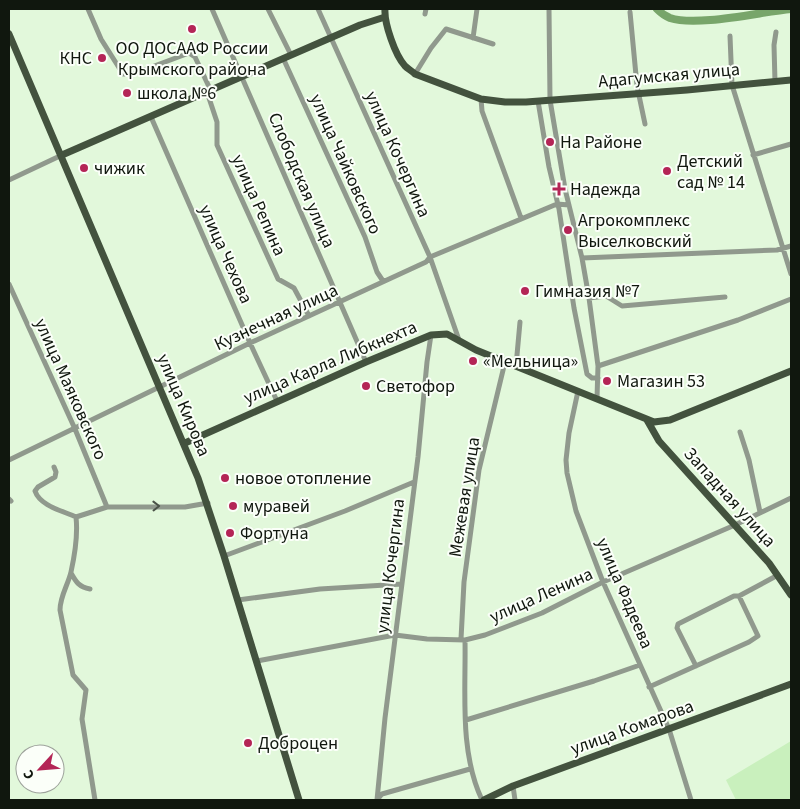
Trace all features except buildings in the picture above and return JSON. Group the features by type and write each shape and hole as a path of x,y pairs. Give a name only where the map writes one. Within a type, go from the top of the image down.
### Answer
{"main road":[{"path":"385,9 384,17 397,53 406,67 415,74"},
{"path":"62,155 290,55 384,17"},
{"name":"улица Кирова","path":"9,34 161,387 208,503 299,800"},
{"name":"Адагумская улица","path":"415,74 481,99 505,102 687,90 791,80"},
{"name":"улица Карла Либкнехта","path":"184,443 431,335 448,334 476,350 647,420 659,423 791,371"},
{"name":"Западная улица","path":"647,420 659,441 769,562 791,595"},
{"name":"улица Комарова","path":"483,800 513,786 791,684"}],"street":[{"name":"улица Репина","path":"88,9 101,39 123,74 133,74 189,53 195,57 209,92 217,122 217,145 278,279 291,284 309,316"},
{"name":"Слободская улица","path":"212,9 366,362"},
{"path":"268,9 290,55"},
{"name":"улица Кочергина","path":"318,9 430,257 460,340"},
{"path":"473,38 477,9"},
{"path":"549,9 550,100 565,189 582,258 589,298 598,366 597,398"},
{"path":"630,12 637,86 645,124"},
{"path":"415,74 446,29 492,44"},
{"path":"775,82 774,44 776,32"},
{"path":"730,36 732,85 791,274"},
{"name":"улица Чайковского","path":"283,58 365,237 382,281"},
{"path":"481,99 482,111 521,218"},
{"path":"538,101 587,374 592,378 598,378"},
{"name":"улица Чехова","path":"151,117 250,343 278,401"},
{"path":"753,155 791,144"},
{"path":"9,180 62,155"},
{"path":"558,204 569,204"},
{"name":"Кузнечная улица","path":"9,460 250,343 426,262 430,257 558,204"},
{"path":"582,258 782,250 791,246"},
{"name":"улица Маяковского","path":"9,284 75,429 107,507"},
{"path":"589,298 606,296 622,306 725,297"},
{"path":"598,366 729,323 791,299"},
{"path":"516,366 520,322"},
{"name":"улица Кочергина","path":"377,800 431,335"},
{"name":"Межевая улица","path":"483,800 474,784 470,769 463,640 464,582 479,470 505,362"},
{"name":"улица Фадеева","path":"578,391 566,447 567,473 576,511 603,582 669,729 691,800"},
{"path":"740,432 760,512"},
{"path":"54,467 56,477 38,487 34,491 36,496 44,503 76,517 107,507 185,507 208,503"},
{"path":"224,556 345,511 414,482"},
{"name":"улица Ленина","path":"257,661 395,635 426,639 463,640 503,630 542,613 603,582 735,525 791,498"},
{"path":"76,517 77,531 71,573 60,600 60,610 73,675 86,690 82,719 95,800"},
{"path":"71,573 81,587 90,589"},
{"path":"696,666 677,628 678,624 734,596 739,596 778,575"},
{"path":"238,600 320,589 402,584"},
{"path":"649,688 749,642 758,636 739,596"},
{"path":"466,720 640,665"},
{"path":"377,800 382,794 470,769"},
{"path":"513,786 515,800"}],"green space":[{"path":"791,741 791,800 736,800 726,780"}],"waterway":[{"path":"657,9 670,18 696,21 791,9"}],"place":[{"name":"ОО ДОСААФ России Крымского района","path":"192,29"},
{"name":"КНС","path":"102,58"},
{"name":"школа №6","path":"127,93"},
{"name":"На Районе","path":"550,142"},
{"name":"чижик","path":"84,168"},
{"name":"Детский сад № 14","path":"667,171"},
{"name":"Надежда","path":"559,189"},
{"name":"Агрокомплекс Выселковский","path":"568,230"},
{"name":"Гимназия №7","path":"525,291"},
{"name":"«Мельница»","path":"473,361"},
{"name":"Магазин 53","path":"607,381"},
{"name":"Светофор","path":"366,386"},
{"name":"новое отопление","path":"225,478"},
{"name":"муравей","path":"233,506"},
{"name":"Фортуна","path":"230,533"},
{"name":"Доброцен","path":"248,743"}]}
